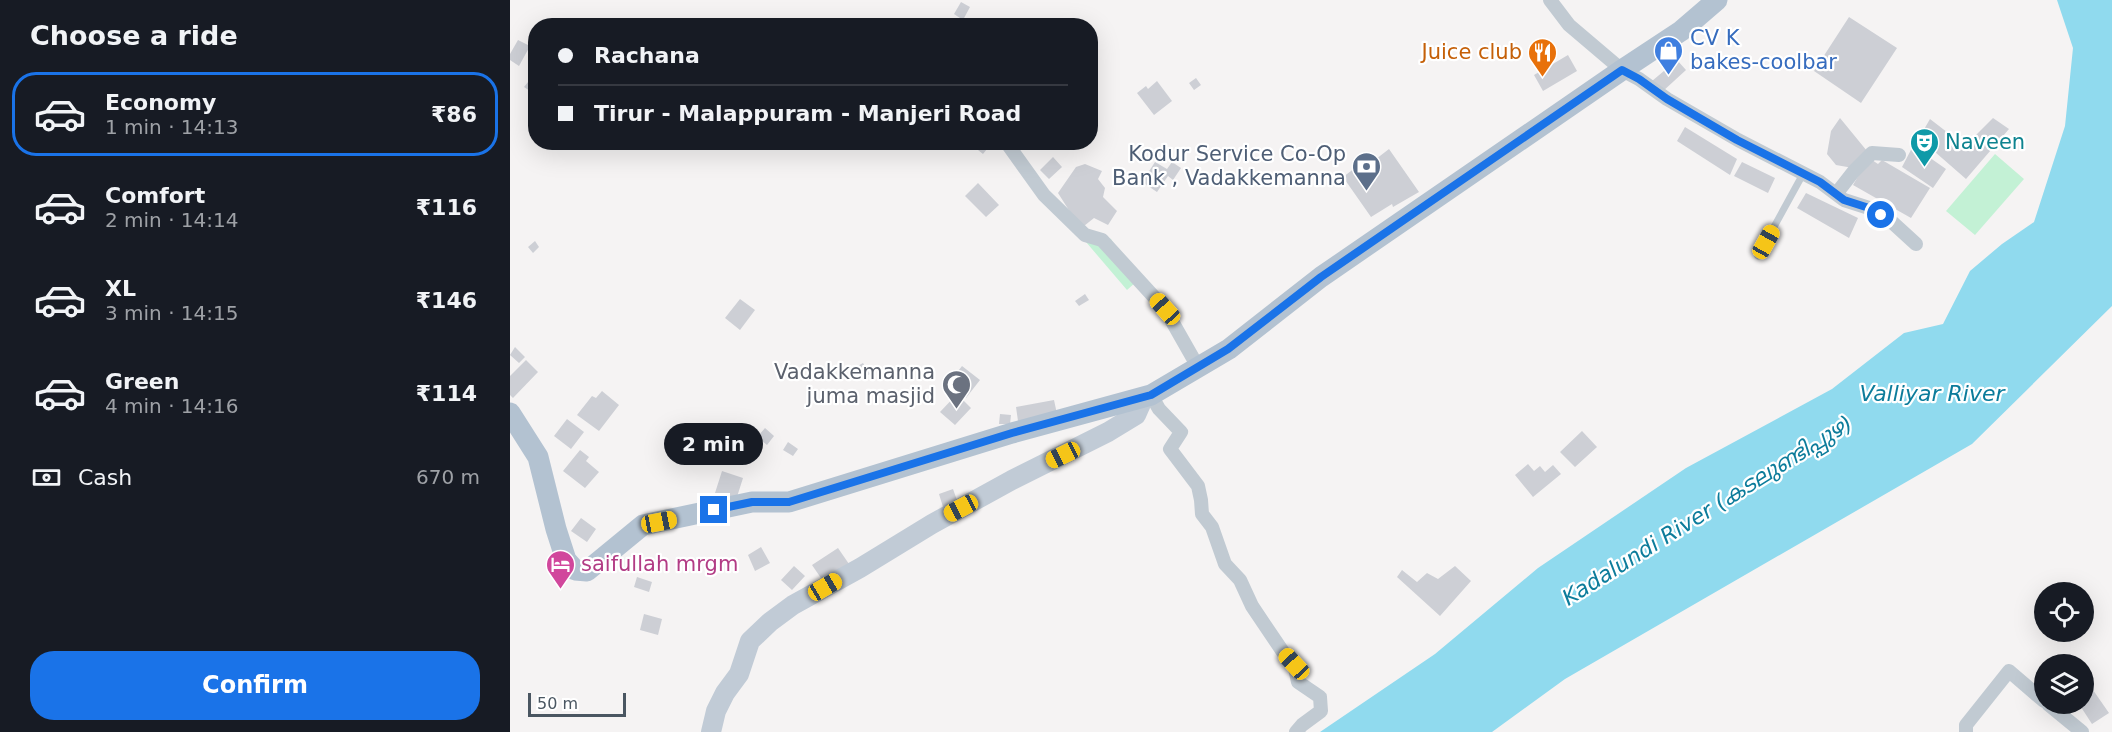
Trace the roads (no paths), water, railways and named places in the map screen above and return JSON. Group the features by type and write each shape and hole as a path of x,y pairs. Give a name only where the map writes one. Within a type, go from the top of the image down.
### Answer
{"main road":[{"path":"510,413 538,457 566,560 576,570 587,571 643,525 752,502 789,502 1012,433 1148,396 1228,349 1321,277 1681,32 1717,0"},
{"path":"711,732 716,711 725,693 739,674 750,641 793,604 1012,480 1108,432 1136,415 1148,396"}],"street":[{"path":"1550,0 1569,25 1622,70 1737,140 1820,182 1844,200 1869,208 1893,223 1916,244"},
{"path":"1012,150 1044,195 1085,235 1102,240 1165,309 1198,367"},
{"path":"1836,194 1872,153 1899,155"},
{"path":"1148,396 1181,432 1170,449 1198,486 1202,514 1212,526 1225,564 1240,580 1257,612 1283,652 1294,664 1298,682 1320,697 1321,711 1302,724 1296,732"},
{"path":"1966,732 1966,725 2009,671 2034,692"},
{"path":"2060,714 2082,732"}],"lane":[{"path":"1758,256 1803,174"}],"water":[{"name":"Valliyar River","path":"2057,0 2112,0 2112,306 1972,444 1565,679 1492,732 1320,732 1435,654 1538,568 1686,468 1832,389 1904,333 1943,324 1970,271 2002,244 2034,222 2065,126 2073,48"}],"place":[{"name":"CV K bakes-coolbar","path":"1669,76"},
{"name":"Juice club","path":"1543,78"},
{"name":"Naveen","path":"1924,168"},
{"name":"Kodur Service Co-Op Bank , Vadakkemanna","path":"1367,192"},
{"name":"Vadakkemanna juma masjid","path":"956,410"},
{"name":"saifullah mrgm","path":"560,590"}],"water label":[{"name":"Kadalundi River (കടലുണ്ടിപ്പുഴ)","path":"1707,510"}]}
